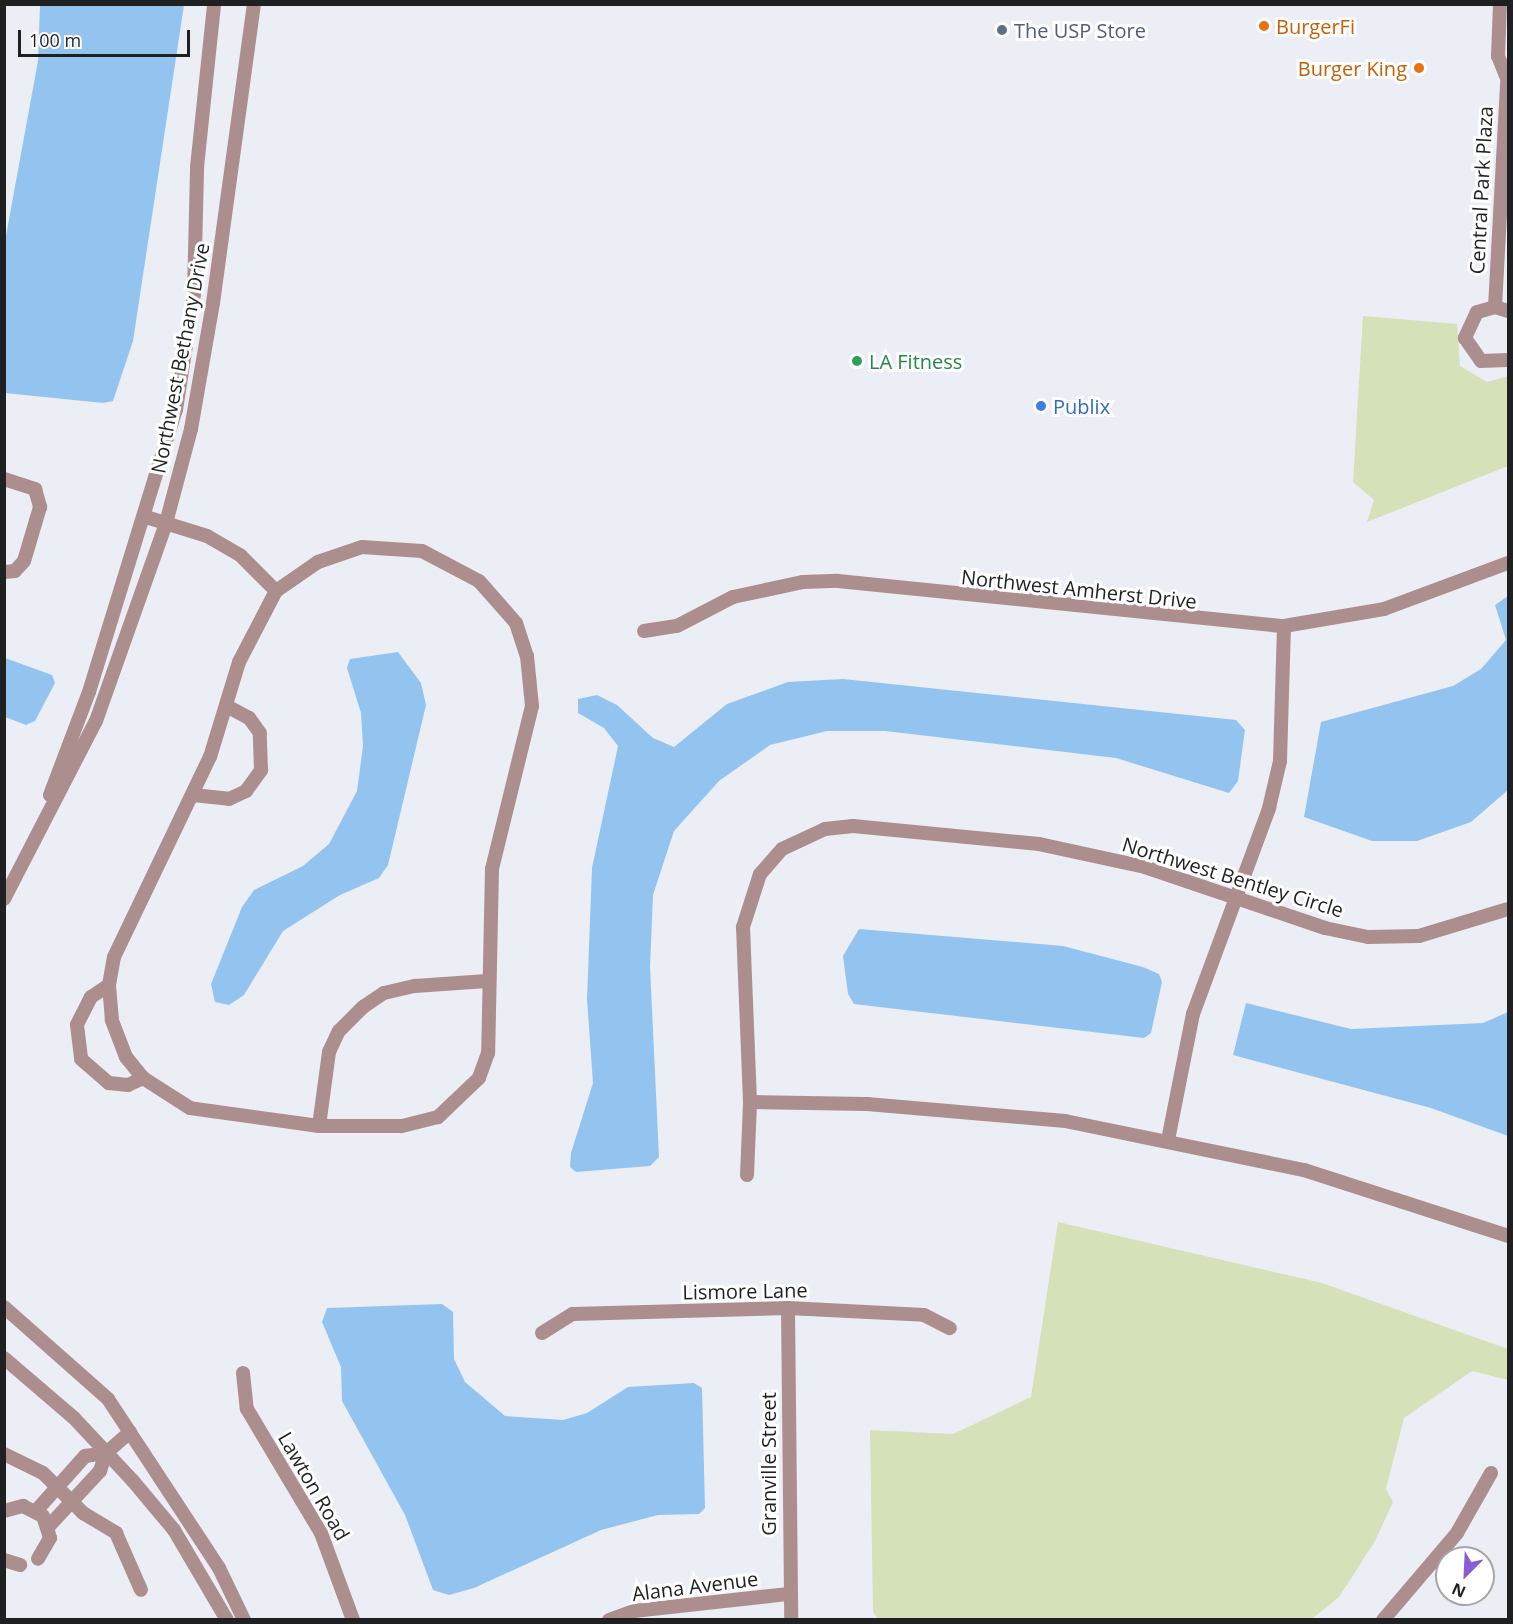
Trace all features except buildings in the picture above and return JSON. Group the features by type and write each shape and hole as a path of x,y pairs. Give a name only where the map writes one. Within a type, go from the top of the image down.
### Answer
{"street":[{"name":"Northwest Bethany Drive","path":"19,869 90,692 146,518 176,410 194,294 197,167 214,4"},
{"name":"Northwest Bethany Drive","path":"4,898 96,721 166,523 190,429 213,303 254,4"},
{"name":"Central Park Plaza","path":"1500,4 1498,56 1507,72 1502,309"},
{"path":"1502,309 1477,312 1465,338 1481,361 1509,360"},
{"path":"4,479 34,489 40,507 24,561 15,571 4,572"},
{"path":"146,518 207,536 241,556 276,591"},
{"path":"394,545 453,563 501,601 516,624 527,656 532,706 498,836 487,981 488,1053 479,1078 457,1103 438,1117 401,1126 319,1125 190,1108 143,1078 126,1057 112,1020 109,984 122,937 193,795 226,706 254,624 276,591 318,562 362,547 394,545"},
{"name":"Northwest Amherst Drive","path":"644,631 677,626 733,597 803,582 838,581 1284,626 1384,609 1509,563"},
{"path":"1168,1140 1193,1014 1237,898 1280,761 1284,626"},
{"path":"193,795 229,799 246,791 261,770 260,734 249,718 226,706"},
{"name":"Northwest Bentley Circle","path":"747,1174 750,1102 743,927 747,900 782,849 805,836 853,826 1039,844 1145,867 1325,928 1368,937 1419,936 1509,909"},
{"path":"319,1125 329,1052 339,1031 363,1007 384,993 415,986 487,981"},
{"path":"109,984 91,997 81,1016 79,1052 93,1074 109,1083 128,1085 143,1078"},
{"path":"750,1102 867,1104 1065,1122 1168,1140 1304,1170 1509,1236"},
{"path":"4,1307 38,1331 108,1399 219,1568 244,1620"},
{"name":"Lismore Lane","path":"542,1333 573,1314 788,1308 924,1315 950,1328"},
{"name":"Granville Street","path":"788,1308 787,1594 791,1620"},
{"path":"4,1358 106,1453 174,1530 227,1620"},
{"name":"Lawton Road","path":"243,1373 247,1409 321,1533 353,1620"},
{"path":"38,1559 47,1549 49,1526 100,1471 106,1453 130,1432"},
{"path":"36,1511 85,1456 106,1453"},
{"path":"4,1454 43,1473 71,1502 119,1537 141,1590"},
{"path":"1383,1620 1457,1533 1491,1473"},
{"path":"4,1511 23,1506 36,1511 49,1526"},
{"path":"4,1560 20,1565"},
{"name":"Alana Avenue","path":"609,1620 634,1611 787,1594"}],"green space":[{"path":"1363,316 1457,324 1460,366 1487,382 1508,376 1508,466 1367,522 1374,500 1353,482"},
{"path":"1058,1222 1322,1283 1508,1349 1508,1380 1472,1371 1404,1418 1386,1489 1393,1502 1375,1541 1339,1597 1312,1619 878,1619 873,1612 870,1430 953,1434 1031,1397"}],"water":[{"path":"40,5 184,5 133,341 113,401 103,403 5,393 5,241 38,61"},
{"path":"1508,596 1508,790 1471,822 1417,841 1372,841 1304,817 1321,722 1453,686 1481,669 1506,640 1495,605"},
{"path":"398,652 421,683 426,705 388,865 379,878 340,895 283,931 244,995 229,1005 215,1002 211,984 242,907 254,890 303,866 329,844 357,791 363,746 361,713 347,668 350,659"},
{"path":"5,658 52,675 55,683 35,721 26,725 5,717"},
{"path":"843,679 1236,720 1245,730 1238,781 1229,793 1116,758 885,731 827,731 770,745 719,781 674,831 653,895 650,967 659,1157 650,1166 576,1172 570,1167 571,1153 593,1083 587,999 592,868 618,746 604,728 578,713 578,699 597,695 617,705 653,738 674,747 727,704 788,682"},
{"path":"859,929 1063,946 1143,967 1159,974 1162,982 1151,1033 1144,1038 854,1004 848,994 843,956"},
{"path":"1246,1003 1351,1029 1483,1023 1508,1012 1508,1136 1431,1108 1233,1055"},
{"path":"442,1304 453,1312 454,1359 465,1382 505,1416 563,1420 587,1413 628,1387 694,1383 702,1388 705,1508 699,1514 658,1515 601,1530 474,1588 449,1595 433,1590 405,1515 342,1401 341,1367 322,1322 327,1308"}],"place":[{"name":"BurgerFi","path":"1264,26"},
{"name":"The USP Store","path":"1002,30"},
{"name":"Burger King","path":"1419,68"},
{"name":"LA Fitness","path":"857,361"},
{"name":"Publix","path":"1041,406"}]}
